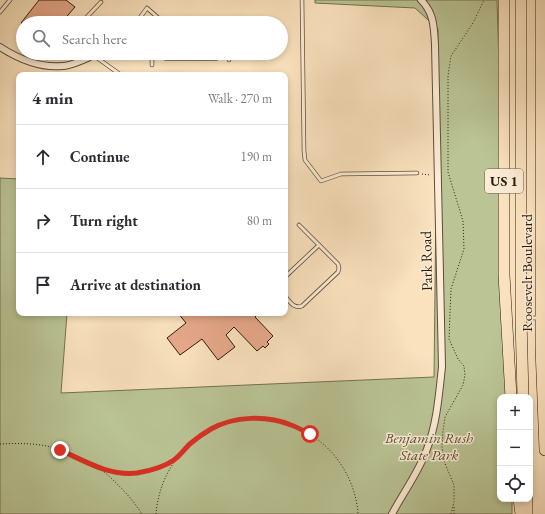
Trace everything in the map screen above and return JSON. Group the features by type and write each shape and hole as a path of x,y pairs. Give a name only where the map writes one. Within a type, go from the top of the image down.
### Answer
{"highway":[{"name":"Roosevelt Boulevard","path":"504,0 504,275 511,394"},
{"name":"Roosevelt Boulevard","path":"521,0 521,318 523,394"},
{"name":"Roosevelt Boulevard","path":"541,0 545,450"},
{"path":"519,502 521,514"},
{"path":"527,514 528,502"}],"street":[{"name":"Park Road","path":"392,514 427,450 439,393 442,367 435,45 433,22 428,7 421,0"},
{"path":"0,47 16,55"},
{"path":"27,60 36,64 53,66 63,66 79,60"}],"lane":[{"path":"0,12 10,0"},
{"path":"302,0 305,160 321,181 341,174 417,174"},
{"path":"88,16 100,2"},
{"path":"141,16 147,8 156,16"},
{"path":"100,60 117,72"},
{"path":"152,60 152,65"},
{"path":"288,299 294,306 302,306 338,272 339,268 338,264 299,225"},
{"path":"288,274 319,245"},
{"path":"521,318 543,318"}],"path":[{"path":"454,514 454,485 444,461 442,447 445,417 463,385 465,375 464,366 458,358 449,338 451,289 464,248 463,221 448,172 448,76 451,56 472,23 484,0"},
{"path":"417,174 433,175"},
{"path":"156,514 157,499 174,460 190,444 212,428 231,422 252,418 290,424 310,434 325,445 338,459 348,475 354,493 358,514"},
{"path":"0,444 30,444 60,450 102,470 123,489 142,514"},
{"path":"102,470 122,473 136,473 151,470 174,460"},
{"path":"451,514 454,502"}],"green space":[{"name":"Benjamin Rush State Park","path":"315,0 497,0 509,394 497,394 497,502 512,502 512,514 0,514 0,178 16,179 16,316 67,316 61,393 434,377 438,29 415,8 315,3"}],"building":[{"path":"39,0 66,0 75,7 67,16 26,16"},
{"path":"180,316 256,316 255,317 273,336 267,342 269,344 265,348 263,346 257,351 234,327 226,335 235,347 218,360 202,339 180,355 167,338 186,323"}],"route":[{"path":"60,450 102,470 122,473 136,473 165,465 174,460 190,444 212,428 231,422 252,418 271,420 290,424 310,434"}]}
